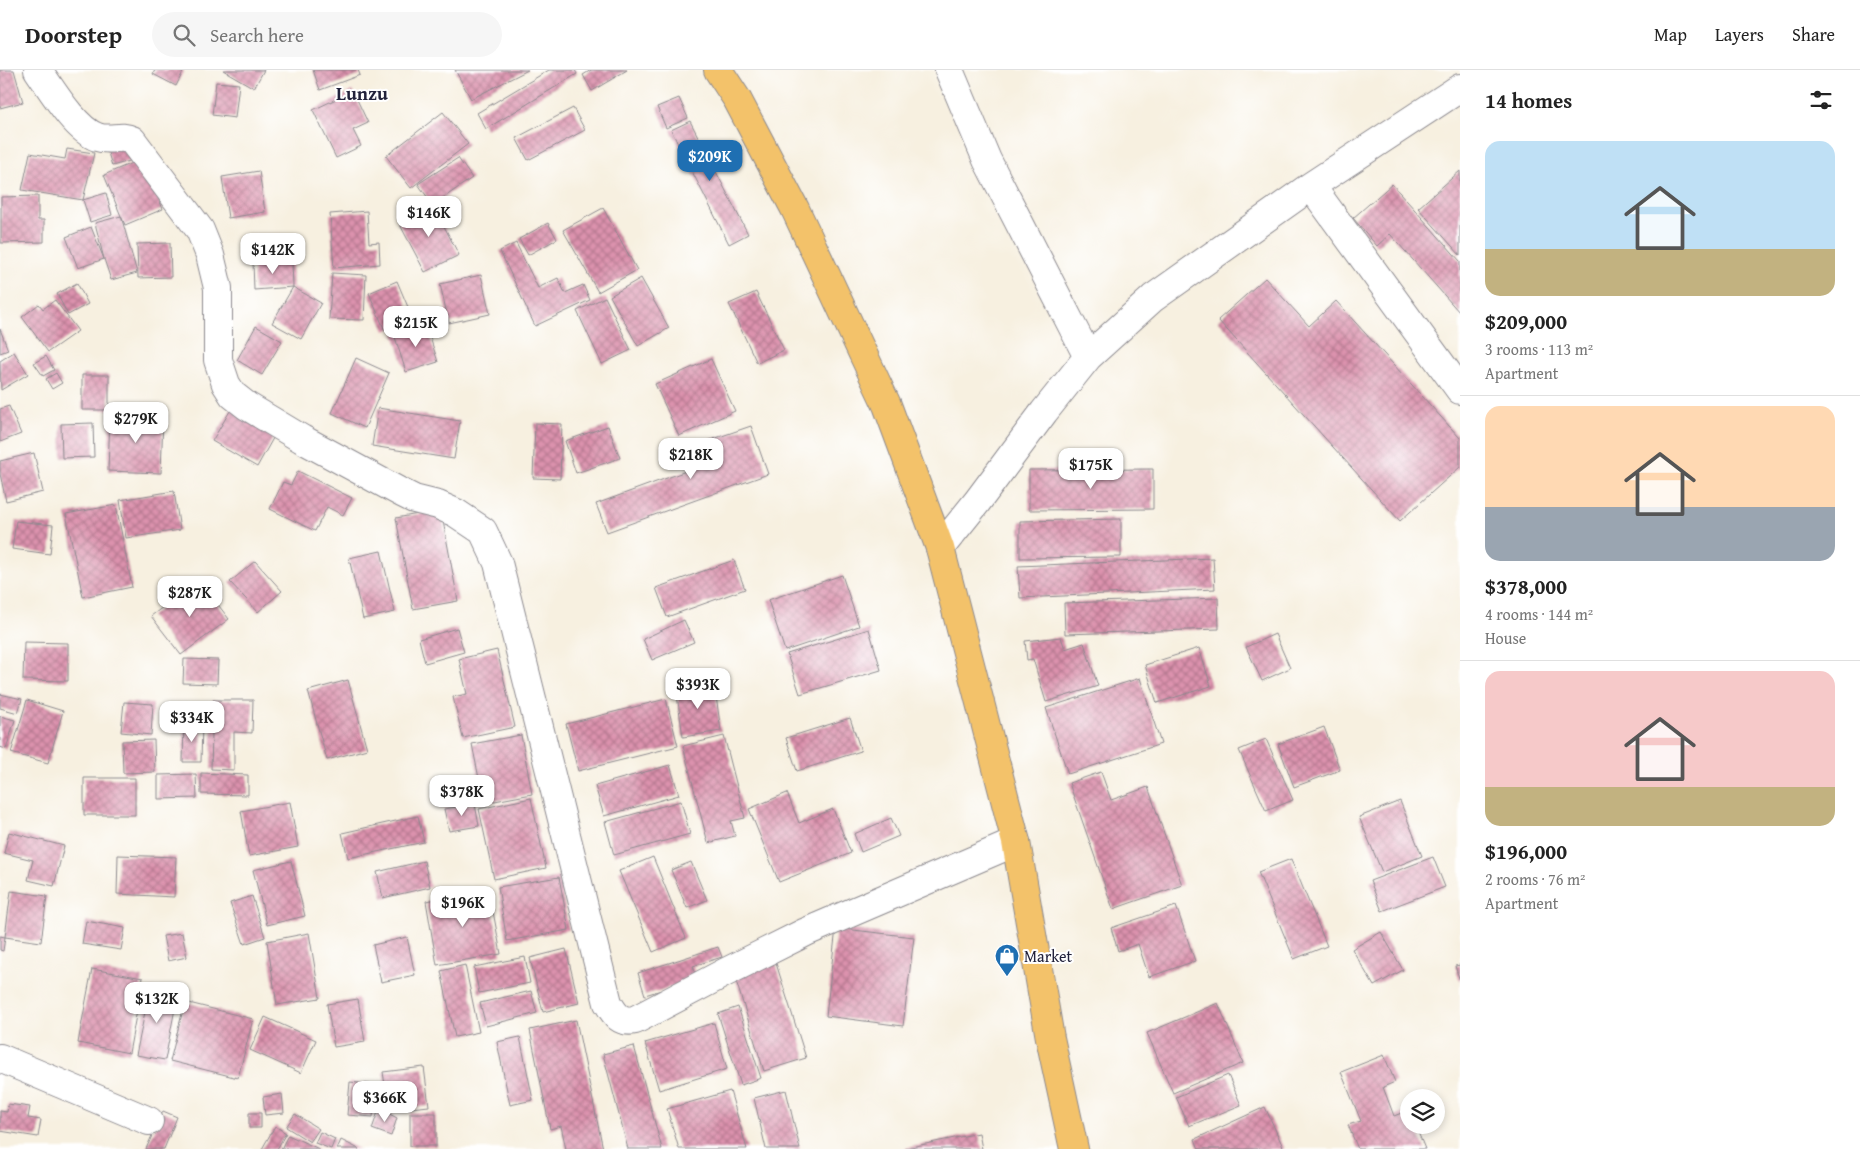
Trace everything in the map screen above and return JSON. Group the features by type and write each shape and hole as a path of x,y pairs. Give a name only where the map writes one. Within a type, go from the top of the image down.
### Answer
{"highway":[{"path":"718,70 737,100 795,209 887,405 940,548 1016,842 1050,1038 1074,1149"}],"street":[{"path":"38,70 80,127 95,136 107,140 125,137 132,140 200,230 210,255 218,288 218,360 226,384 233,395 247,406 302,439 414,499 438,505 456,513 483,531 498,563 608,1003 615,1016 628,1022 635,1020 806,932 1016,842"},
{"path":"949,70 988,160 1088,357"},
{"path":"940,548 1088,357 1154,298 1311,186 1460,88"},
{"path":"1311,186 1460,390"},
{"path":"0,1058 149,1120"}],"building":[{"path":"0,70 14,70 23,102 0,108"},
{"path":"155,70 184,70 176,86 153,74"},
{"path":"223,70 264,70 254,88"},
{"path":"313,70 358,70 360,75 320,90"},
{"path":"455,70 528,70 471,99"},
{"path":"549,70 575,70 577,74 486,129 477,113"},
{"path":"591,70 627,70 592,91 583,75"},
{"path":"216,82 239,84 235,118 212,115"},
{"path":"353,91 368,123 353,130 361,146 336,158 313,110"},
{"path":"679,98 688,118 666,128 657,107"},
{"path":"573,108 585,130 528,160 516,138"},
{"path":"443,112 468,144 411,188 386,156"},
{"path":"690,121 748,234 729,244 671,130"},
{"path":"126,139 133,160 112,166 106,146"},
{"path":"67,149 94,153 83,200 22,190 30,153 65,159"},
{"path":"458,158 472,178 433,205 418,184"},
{"path":"141,159 163,209 125,225 104,175"},
{"path":"259,171 265,212 228,218 222,177"},
{"path":"1460,171 1460,255 1418,208"},
{"path":"1392,184 1460,261 1460,313 1390,234 1377,246 1353,218"},
{"path":"106,193 112,215 90,222 83,200"},
{"path":"38,196 38,220 44,220 44,242 1,243 1,197"},
{"path":"433,205 459,255 425,272 398,221"},
{"path":"603,208 637,270 598,292 563,230"},
{"path":"367,211 369,243 379,242 380,264 334,268 330,214"},
{"path":"121,216 137,273 111,280 95,223"},
{"path":"548,223 557,239 528,255 519,239"},
{"path":"91,227 104,259 78,268 66,237"},
{"path":"170,243 171,277 138,278 137,244"},
{"path":"516,243 538,288 558,278 565,293 583,285 590,300 535,326 500,251"},
{"path":"292,261 293,287 254,290 253,262"},
{"path":"332,273 366,275 364,320 329,319"},
{"path":"481,275 490,314 449,323 440,284"},
{"path":"641,278 669,328 638,346 610,296"},
{"path":"1265,278 1309,326 1336,301 1460,438 1460,467 1400,521 1218,320"},
{"path":"397,281 413,319 385,331 369,293"},
{"path":"77,283 88,304 68,315 57,294"},
{"path":"293,287 321,303 301,339 272,323"},
{"path":"756,292 784,350 757,363 729,304"},
{"path":"605,297 631,350 602,364 577,311"},
{"path":"55,300 78,331 48,352 22,317 39,304 43,309"},
{"path":"426,325 438,362 406,372 394,334"},
{"path":"256,326 282,341 262,375 237,360"},
{"path":"0,329 8,350 0,353"},
{"path":"14,352 28,374 1,390 0,361"},
{"path":"46,356 54,370 43,376 34,363"},
{"path":"356,358 389,373 365,428 332,413"},
{"path":"711,359 735,411 679,436 655,384"},
{"path":"56,373 62,383 52,389 46,379"},
{"path":"82,375 109,375 109,410 82,410"},
{"path":"9,406 21,434 0,442 0,409"},
{"path":"233,406 277,431 257,467 212,441"},
{"path":"378,408 460,421 454,459 372,446"},
{"path":"110,416 163,418 161,473 108,471"},
{"path":"93,423 94,457 62,458 61,424"},
{"path":"535,423 562,424 560,479 533,478"},
{"path":"608,426 620,458 576,473 565,441"},
{"path":"751,426 768,474 607,532 596,504 697,467 690,447"},
{"path":"34,453 43,492 6,501 0,474 0,461"},
{"path":"1153,469 1153,509 1029,510 1029,470"},
{"path":"298,471 352,498 343,515 327,507 315,531 270,509 283,482 291,485"},
{"path":"174,491 180,530 126,538 120,500"},
{"path":"116,505 132,587 83,597 66,514"},
{"path":"441,510 458,601 413,609 396,518"},
{"path":"1121,519 1121,557 1020,558 1020,521"},
{"path":"16,521 53,525 50,554 12,549"},
{"path":"381,551 395,612 363,619 349,558"},
{"path":"1213,558 1215,589 1020,598 1018,566"},
{"path":"734,560 745,589 667,617 656,588"},
{"path":"255,561 282,591 258,612 230,582"},
{"path":"842,575 859,626 785,651 768,600"},
{"path":"199,580 229,619 181,655 151,616"},
{"path":"1218,598 1219,629 1065,634 1064,603"},
{"path":"684,620 694,642 652,660 643,639"},
{"path":"457,628 464,652 425,663 419,639"},
{"path":"869,629 881,670 800,694 787,654"},
{"path":"1275,634 1290,668 1262,681 1246,647"},
{"path":"1061,637 1065,649 1084,643 1098,686 1046,702 1033,659 1027,660 1025,641"},
{"path":"24,642 68,643 68,681 23,680"},
{"path":"1199,648 1211,686 1157,703 1145,665"},
{"path":"497,650 515,727 463,738 453,697 467,694 459,659"},
{"path":"184,659 218,660 217,684 183,683"},
{"path":"1140,678 1161,744 1068,774 1046,708"},
{"path":"348,680 367,749 327,760 308,691"},
{"path":"714,682 721,731 683,737 676,688"},
{"path":"0,694 22,699 18,713 0,708"},
{"path":"666,699 678,746 578,771 566,724"},
{"path":"27,700 63,711 48,763 11,753"},
{"path":"213,700 253,700 252,733 234,732 234,770 211,769"},
{"path":"124,702 153,704 151,735 121,732"},
{"path":"0,716 15,720 6,749 0,747"},
{"path":"850,718 861,751 797,771 786,738"},
{"path":"184,723 202,724 201,762 183,762"},
{"path":"1324,727 1340,770 1294,787 1278,744"},
{"path":"521,735 532,794 484,803 472,744"},
{"path":"724,736 745,818 731,821 735,836 708,843 683,746"},
{"path":"1266,739 1293,800 1266,811 1239,750"},
{"path":"154,740 155,772 123,773 122,741"},
{"path":"670,765 679,795 604,816 595,786"},
{"path":"1101,772 1111,800 1148,787 1182,885 1113,909 1069,783"},
{"path":"201,773 248,775 248,795 201,794"},
{"path":"196,774 197,798 158,799 158,775"},
{"path":"84,778 135,778 135,815 84,815"},
{"path":"787,793 799,823 833,809 851,853 779,882 749,809"},
{"path":"531,798 546,868 494,879 479,809"},
{"path":"681,801 690,834 614,855 605,822"},
{"path":"1400,801 1422,856 1382,872 1359,817"},
{"path":"290,802 298,847 249,856 241,811"},
{"path":"475,804 479,826 449,831 444,809"},
{"path":"418,816 424,842 348,858 342,833"},
{"path":"891,818 899,836 861,852 854,834"},
{"path":"9,832 64,846 54,886 28,880 33,860 4,853"},
{"path":"118,855 176,857 174,897 117,894"},
{"path":"653,857 686,938 653,952 619,871"},
{"path":"1433,857 1445,887 1382,911 1370,881"},
{"path":"1291,859 1327,946 1294,959 1258,872"},
{"path":"291,861 305,916 267,925 253,870"},
{"path":"424,861 430,887 383,898 377,872"},
{"path":"691,862 707,900 687,908 671,870"},
{"path":"559,877 569,930 507,941 498,887"},
{"path":"489,890 501,954 437,965 426,901"},
{"path":"11,891 47,896 41,942 5,937"},
{"path":"252,896 265,937 244,944 230,903"},
{"path":"1176,906 1195,961 1149,977 1138,944 1118,951 1111,928"},
{"path":"86,921 125,928 121,950 82,944"},
{"path":"836,928 914,937 903,1026 826,1016"},
{"path":"1381,932 1403,970 1374,986 1352,949"},
{"path":"182,933 187,957 168,961 163,936"},
{"path":"309,933 320,998 277,1005 267,941"},
{"path":"0,936 5,937 3,951 0,950"},
{"path":"407,937 415,975 381,982 373,945"},
{"path":"718,947 722,957 693,966 697,979 645,995 638,973"},
{"path":"566,949 579,1003 543,1012 530,958"},
{"path":"525,957 530,983 479,993 474,967"},
{"path":"774,957 806,1058 764,1071 733,971"},
{"path":"465,965 479,1032 455,1037 441,971"},
{"path":"1460,965 1460,981 1455,966"},
{"path":"92,969 143,978 129,1053 78,1043"},
{"path":"150,988 178,993 165,1060 136,1055"},
{"path":"531,991 537,1013 486,1026 480,1003"},
{"path":"358,999 365,1042 334,1047 327,1004"},
{"path":"185,1002 253,1019 238,1078 170,1061"},
{"path":"1218,1003 1243,1063 1173,1093 1147,1033"},
{"path":"738,1007 761,1078 741,1085 718,1014"},
{"path":"265,1017 316,1040 301,1073 250,1050"},
{"path":"576,1020 603,1149 566,1149 561,1126 550,1129 530,1030"},
{"path":"714,1023 727,1069 659,1090 645,1043"},
{"path":"520,1037 533,1100 510,1105 497,1042"},
{"path":"634,1046 662,1149 628,1149 603,1054"},
{"path":"1384,1055 1395,1082 1383,1087 1394,1116 1400,1114 1400,1134 1419,1134 1425,1149 1358,1149 1348,1125 1361,1121 1341,1072"},
{"path":"424,1067 429,1106 384,1111 381,1086 385,1085 383,1072"},
{"path":"1228,1075 1241,1105 1189,1126 1176,1097"},
{"path":"350,1082 376,1085 373,1117 347,1115"},
{"path":"786,1090 800,1149 766,1149 754,1098"},
{"path":"730,1091 747,1149 679,1149 667,1109"},
{"path":"282,1094 284,1113 265,1115 263,1097"},
{"path":"8,1104 30,1107 28,1118 41,1120 38,1137 0,1131 0,1111 7,1112"},
{"path":"1265,1107 1284,1149 1199,1149 1195,1139"},
{"path":"163,1111 177,1117 164,1149 146,1149"},
{"path":"384,1111 397,1118 391,1136 372,1129 378,1112"},
{"path":"249,1113 261,1113 261,1128 249,1128"},
{"path":"410,1113 436,1113 436,1146 410,1146"},
{"path":"295,1114 319,1129 310,1142 286,1127"},
{"path":"275,1126 286,1133 277,1149 262,1149"},
{"path":"320,1132 335,1139 331,1149 315,1143"},
{"path":"979,1133 982,1149 906,1149 906,1148"},
{"path":"288,1135 319,1149 281,1149"},
{"path":"341,1140 359,1149 337,1149"}],"place":[{"name":"Market","path":"1007,977"}],"district":[{"name":"Lunzu","path":"362,93"}]}
